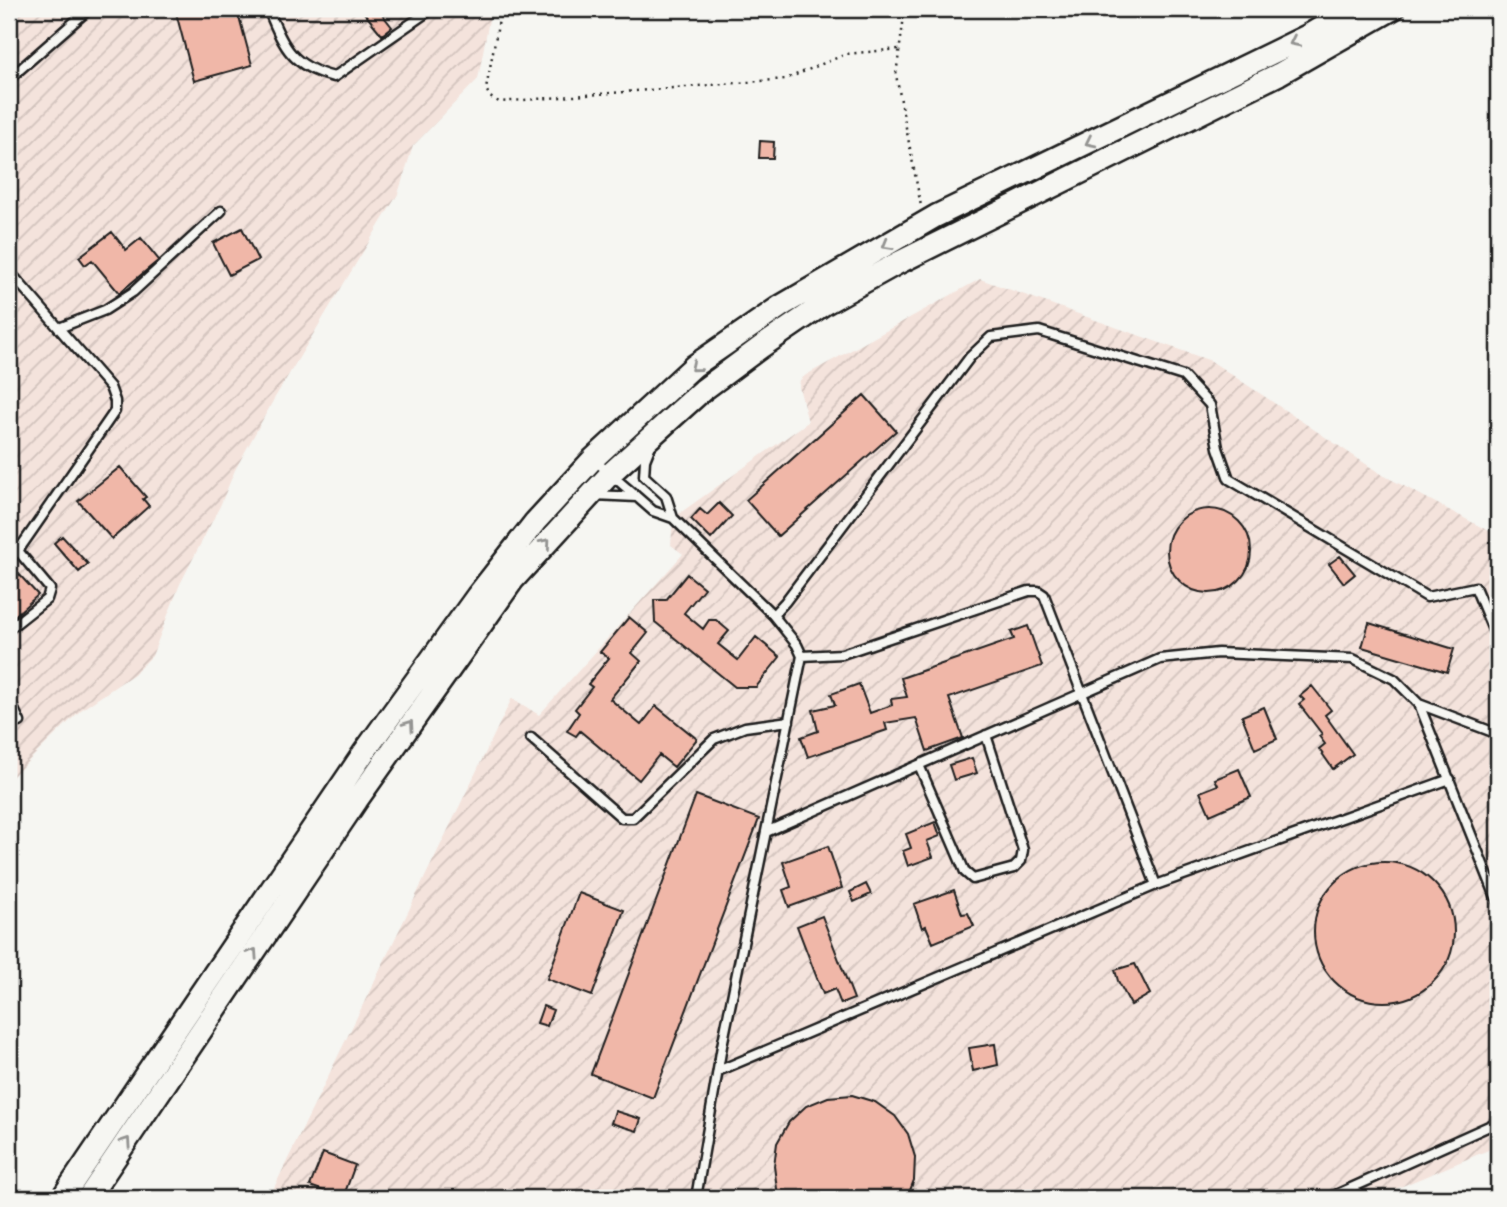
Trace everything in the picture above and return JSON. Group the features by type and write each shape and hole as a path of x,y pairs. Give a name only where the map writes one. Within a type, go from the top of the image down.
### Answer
{"main road":[{"path":"88,1198 477,596 535,522 593,459 694,366 781,306 924,224 1307,36 1353,9"},
{"path":"51,1198 67,1191 373,758 513,580 611,473 664,425 704,390 824,304 898,263 1279,74 1393,9"},
{"path":"97,1198 110,1166"}],"lane":[{"path":"9,79 89,9"},
{"path":"268,9 281,41 299,62 317,72 334,77 426,13"},
{"path":"59,328 105,310 133,292 221,211"},
{"path":"9,271 110,387 115,401 115,411 18,551 9,559"},
{"path":"773,615 970,357 991,337 1039,331 1183,376 1210,405 1218,448 1229,479 1427,597 1475,587 1498,642"},
{"path":"644,476 645,460 664,425"},
{"path":"611,443 666,496 673,518"},
{"path":"593,459 653,511 673,518 773,615 797,645 802,656 718,1071 696,1198"},
{"path":"591,495 637,497"},
{"path":"9,540 50,589 47,599 9,629"},
{"path":"802,656 842,654 1029,591 1038,591 1044,595 1083,692 1156,885"},
{"path":"766,832 1160,659 1218,653 1353,659 1394,679 1419,704 1498,902"},
{"path":"9,699 20,722"},
{"path":"1419,704 1498,734"},
{"path":"531,738 622,818 640,813 714,738 745,727 789,722"},
{"path":"919,765 965,872 973,879 1014,868 1021,861 1023,850 986,735"},
{"path":"718,1071 1156,885 1450,779"},
{"path":"1329,1198 1498,1122"}],"path":[{"path":"501,9 486,89 490,97 499,102 786,79 846,54 899,49"},
{"path":"905,9 896,75 924,224"}],"shaded area":[{"path":"9,9 491,9 478,79 413,146 398,194 274,399 235,470 220,506 180,584 152,656 134,674 81,710 9,780"},
{"path":"980,279 1211,361 1381,474 1498,536 1498,1146 1374,1198 269,1198 512,698 539,715 683,554 671,545 673,518 808,422 799,387 800,380"}],"building":[{"path":"175,9 237,9 252,65 194,81"},
{"path":"361,9 378,9 392,27 382,35"},
{"path":"760,141 774,142 773,158 759,158"},
{"path":"242,228 258,260 229,275 213,243"},
{"path":"112,232 126,250 141,238 159,260 119,293 92,260 85,265 79,257"},
{"path":"864,395 896,431 778,536 746,500"},
{"path":"120,467 146,497 143,499 149,506 112,539 78,501"},
{"path":"719,503 732,516 711,539 691,519 700,509 707,515"},
{"path":"1209,509 1225,512 1239,521 1248,535 1251,551 1248,567 1239,581 1225,590 1209,593 1193,590 1179,581 1170,567 1167,551 1170,535 1179,521 1193,512"},
{"path":"62,536 88,564 79,572 54,543"},
{"path":"1340,556 1355,574 1344,583 1329,564"},
{"path":"17,572 38,595 9,621 9,580"},
{"path":"687,574 704,588 684,613 703,629 709,620 716,620 729,631 718,644 738,660 756,637 780,657 756,687 735,687 655,622 654,600 666,600"},
{"path":"629,617 648,633 632,653 641,661 610,699 641,725 656,706 697,739 674,767 659,755 639,780 580,731 576,736 567,731 579,713 575,709 592,687 588,684 609,658 600,652"},
{"path":"1369,623 1454,649 1447,672 1362,647"},
{"path":"1028,626 1042,666 949,698 963,738 927,751 916,718 885,723 887,730 808,757 801,737 818,731 813,710 835,705 831,694 859,684 870,713 892,705 891,699 907,697 901,678 1014,639 1011,632"},
{"path":"1312,686 1331,710 1325,715 1353,754 1333,769 1319,749 1325,744 1319,736 1322,734 1299,704 1304,700 1300,696"},
{"path":"1264,707 1277,739 1255,749 1242,716"},
{"path":"972,758 977,773 954,780 949,765"},
{"path":"1239,769 1251,797 1210,815 1200,792 1218,785 1215,779"},
{"path":"696,795 759,819 653,1098 591,1074"},
{"path":"935,822 940,836 927,841 933,857 908,866 903,851 911,848 906,834"},
{"path":"828,846 842,888 789,907 783,890 791,887 783,862"},
{"path":"1384,862 1411,867 1434,882 1449,905 1454,932 1449,959 1434,982 1411,997 1384,1002 1357,997 1334,982 1319,959 1314,932 1319,905 1334,882 1357,867"},
{"path":"866,884 871,894 854,902 850,892"},
{"path":"954,890 962,914 968,913 974,926 933,943 926,926 922,928 914,904"},
{"path":"579,893 624,910 592,996 547,979"},
{"path":"822,916 854,999 841,1004 835,989 823,994 797,926"},
{"path":"1135,964 1150,994 1131,1005 1115,970"},
{"path":"543,1006 553,1010 547,1026 537,1023"},
{"path":"995,1044 998,1065 973,1071 969,1048"},
{"path":"852,1095 875,1102 895,1116 908,1134 915,1157 914,1180 907,1198 782,1198 777,1189 774,1166 777,1143 789,1122 806,1106 828,1097"},
{"path":"615,1111 641,1119 637,1131 611,1123"},
{"path":"323,1153 355,1165 343,1198 310,1186"}]}
